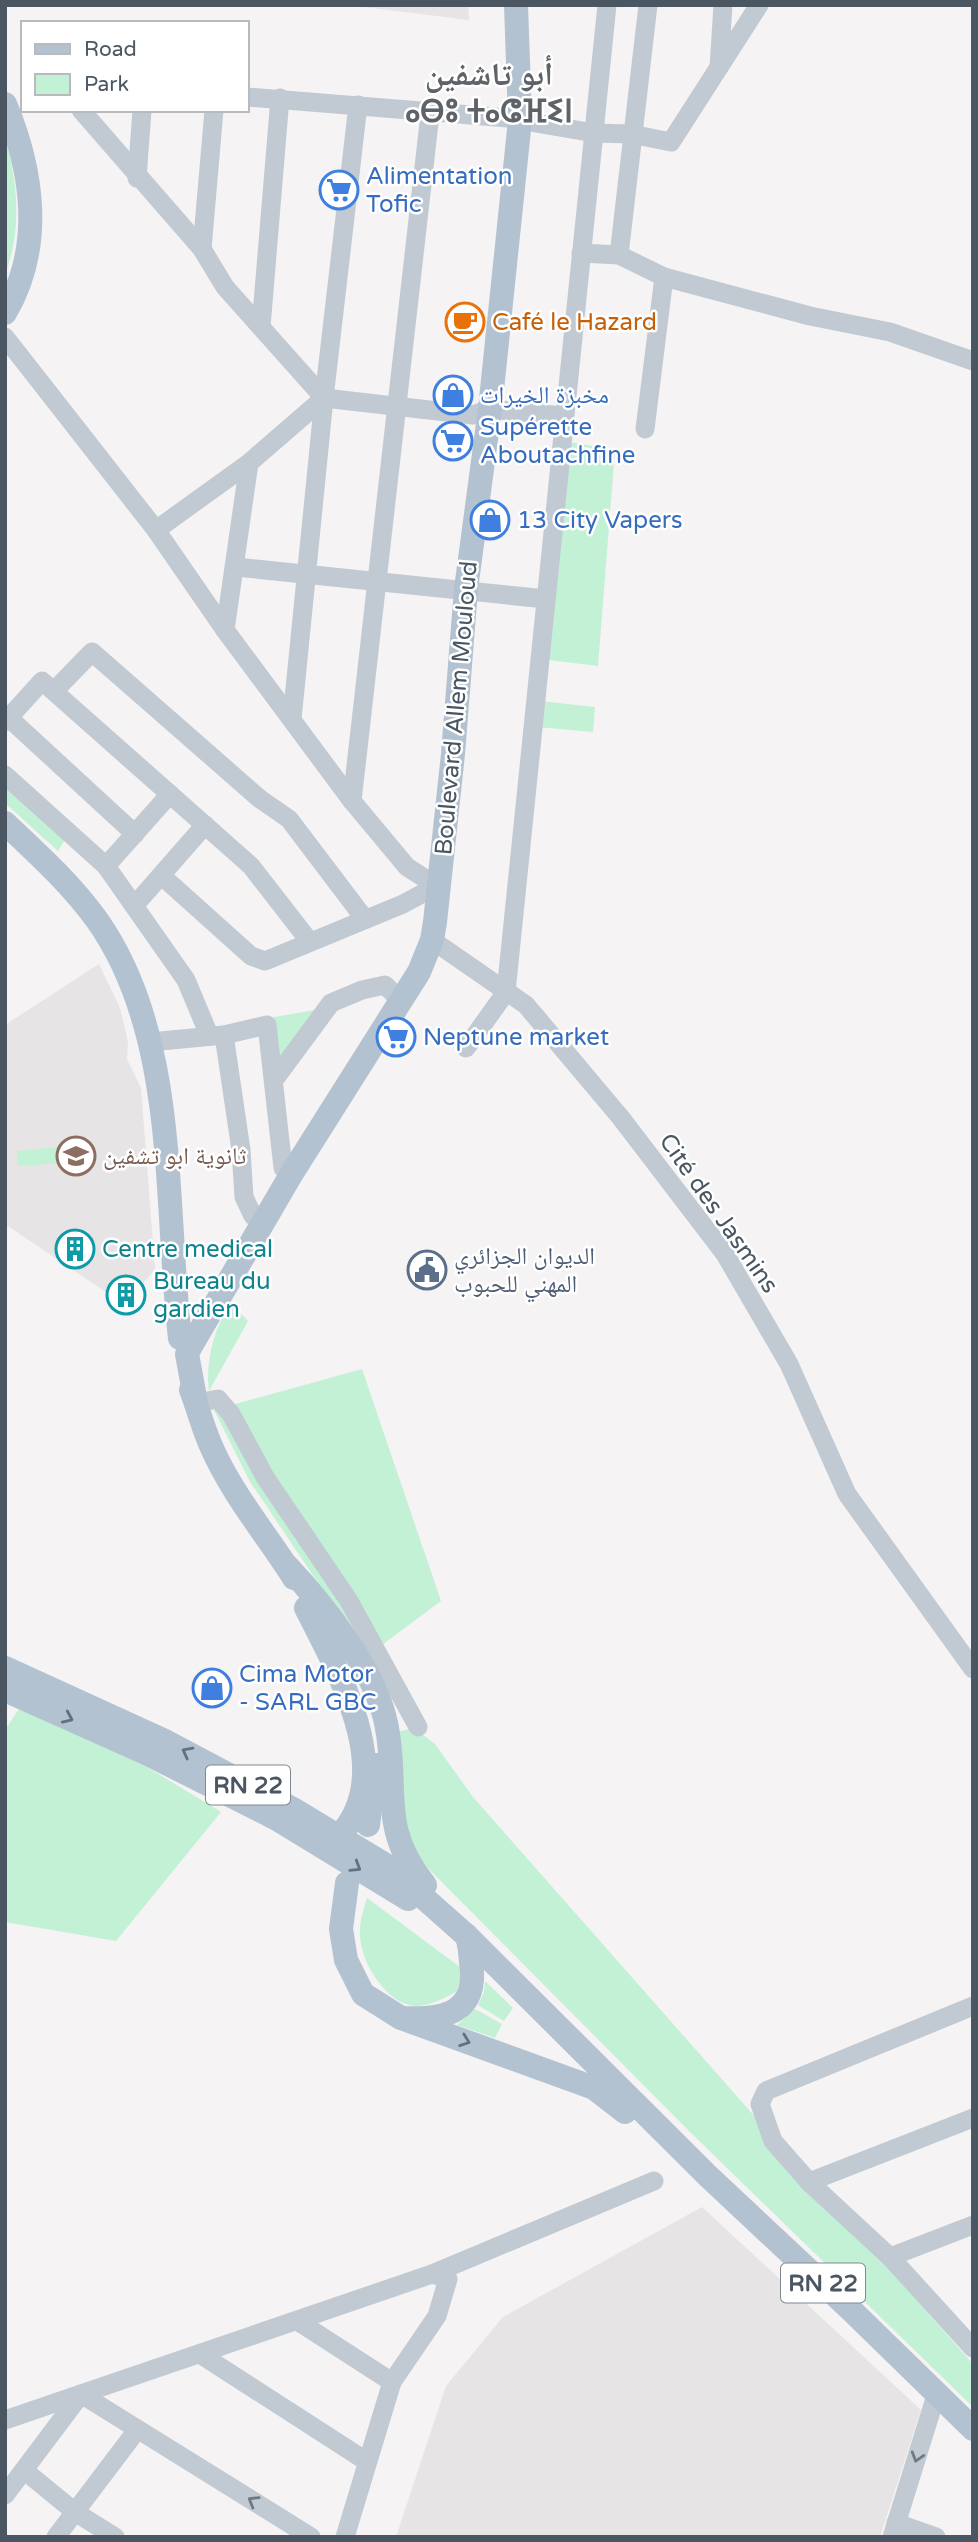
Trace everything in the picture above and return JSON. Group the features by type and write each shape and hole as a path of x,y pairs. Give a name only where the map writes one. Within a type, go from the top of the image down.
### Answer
{"main road":[{"name":"Boulevard Allem Mouloud","path":"506,5 514,119"},
{"name":"Boulevard Allem Mouloud","path":"184,1346 253,1216 395,995 420,944 428,895 514,119 516,5"},
{"path":"5,313 16,294 26,258 32,213 27,167 11,104"},
{"name":"Boulevard Allem Mouloud","path":"184,1346 419,972 432,940 453,754 461,588"},
{"path":"5,823 61,875 97,920 118,955 150,1042 164,1128 184,1346 196,1403 211,1446 230,1481 344,1658 365,1702 376,1752 377,1776 369,1825"},
{"path":"287,1566 348,1693 358,1725 362,1790 356,1812 339,1836"},
{"path":"287,1566 305,1585 371,1682 386,1723 393,1820 400,1847 414,1871 468,1937 474,1976 463,2004 442,2017 401,2018"},
{"name":"RN 22","path":"5,1668 136,1726 339,1836 389,1867 468,1937 708,2176 973,2429"},
{"name":"RN 22","path":"5,1690 146,1753 277,1819 468,1937"},
{"path":"347,1883 341,1929 346,1960 363,1994 401,2018 594,2088 708,2176"}],"street":[{"path":"466,1048 506,992 607,5"},
{"path":"619,256 648,5"},
{"path":"718,71 723,5"},
{"path":"248,97 514,119 594,133 631,134 671,142 759,5"},
{"path":"261,327 280,98"},
{"path":"292,719 324,398 358,105"},
{"path":"83,112 137,178 202,249 225,287 324,398 396,408 563,416"},
{"path":"137,178 142,112"},
{"path":"202,249 214,112"},
{"path":"352,801 430,114"},
{"path":"581,253 619,256 664,277 810,316 890,332 973,361"},
{"path":"645,429 664,277"},
{"path":"5,337 156,530 225,630 352,801 428,895 364,918 271,961 255,959 163,877"},
{"path":"156,530 249,463 324,398"},
{"path":"225,630 249,463"},
{"path":"236,567 547,598"},
{"path":"54,691 92,652 260,799 289,819 364,918"},
{"path":"135,834 7,720 42,681 251,866 310,942"},
{"path":"5,775 106,866 186,980 217,1035 241,1150 244,1198 253,1216"},
{"path":"106,866 170,794"},
{"path":"134,906 163,877 205,825"},
{"name":"Cité des Jasmins","path":"432,940 526,1005 621,1118 725,1254 789,1364 847,1494 973,1669"},
{"path":"274,1080 331,1003 362,990 385,985 395,995"},
{"path":"150,1042 217,1035 267,1025 283,1168"},
{"path":"196,1403 218,1399 231,1414 265,1477 349,1601 418,1727"},
{"path":"970,2014 766,2091 760,2104 773,2141 809,2182 890,2257 973,2348"},
{"path":"809,2182 973,2118"},
{"path":"5,2420 299,2322 432,2274 654,2180"},
{"path":"890,2257 973,2225"},
{"path":"345,2537 366,2461 393,2382 437,2316 448,2279 432,2274"},
{"path":"299,2322 393,2382"},
{"path":"200,2354 366,2461"},
{"path":"936,2537 894,2530 937,2392"},
{"path":"81,2394 301,2534"},
{"path":"81,2394 12,2482 75,2512 115,2537"},
{"path":"55,2537 137,2430"}],"shaded area":[{"path":"468,5 469,20 356,6"},
{"name":"ثانوية ابو تشفين","path":"99,964 120,1008 128,1042 127,1059 141,1088 155,1269 125,1305 5,1224 5,1025"},
{"path":"702,2207 921,2410 880,2537 396,2537 446,2386 503,2317"}],"green space":[{"path":"5,134 13,170 16,222 11,257 5,275"},
{"path":"564,441 615,450 598,666 541,659"},
{"path":"540,701 595,707 593,732 537,727"},
{"path":"5,783 66,838 58,851 5,803"},
{"path":"320,1009 278,1066 269,1018"},
{"path":"60,1147 61,1163 18,1166 17,1151"},
{"path":"232,1304 248,1321 209,1391 208,1369 212,1345 220,1322"},
{"path":"362,1369 441,1601 367,1656 249,1480 214,1410"},
{"path":"21,1706 132,1758 221,1812 116,1941 5,1922 5,1730"},
{"path":"414,1728 435,1744 473,1797 973,2364 973,2407 689,2131 412,1852 402,1821 397,1732"},
{"path":"367,1898 460,1967 462,1976 456,1992 433,2003 415,2006 399,2001 381,1985 368,1964 360,1941"},
{"path":"485,1981 513,2008 504,2021 478,2005 484,1992"},
{"path":"475,2009 502,2024 495,2038 457,2025"}],"place":[{"name":"Alimentation Tofic","path":"339,190"},
{"name":"Café le Hazard","path":"465,322"},
{"name":"مخبزة الخيرات","path":"453,395"},
{"name":"Supérette Aboutachfine","path":"453,441"},
{"name":"13 City Vapers","path":"490,520"},
{"name":"Neptune market","path":"396,1037"},
{"name":"ثانوية ابو تشفين","path":"76,1156"},
{"name":"Centre medical","path":"75,1249"},
{"name":"الديوان الجزائري المهني للحبوب","path":"427,1270"},
{"name":"Bureau du gardien","path":"126,1295"},
{"name":"Cima Motor - SARL GBC","path":"212,1688"}],"district":[{"name":"أبو تاشفين ⴰⴱⵓ ⵜⴰⵛⴼⵉⵏ","path":"489,92"}]}
